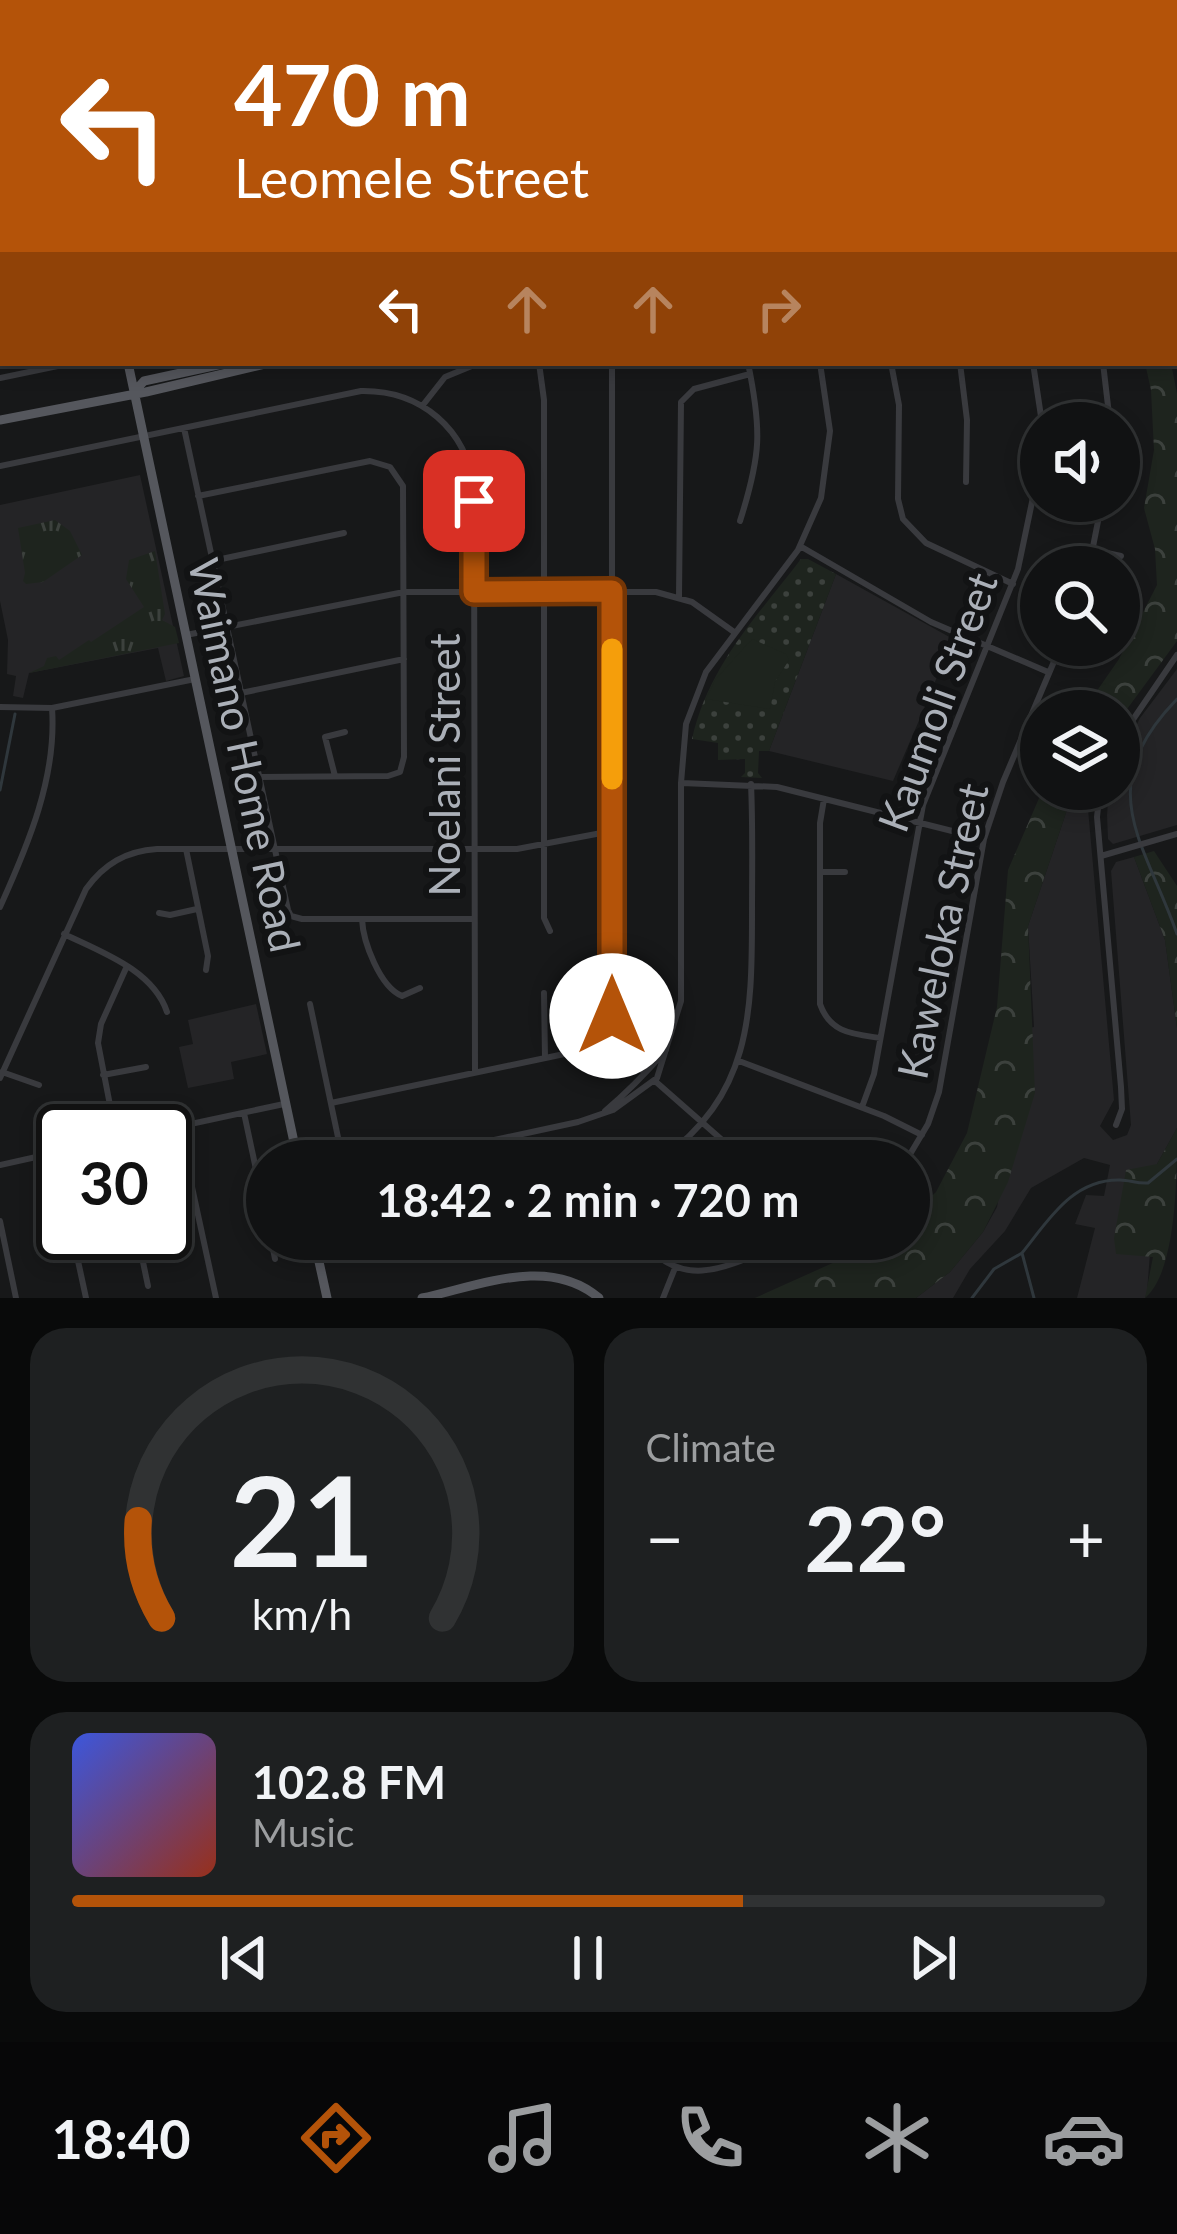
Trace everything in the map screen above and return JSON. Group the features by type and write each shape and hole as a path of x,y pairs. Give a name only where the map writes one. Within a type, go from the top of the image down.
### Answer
{"main road":[{"name":"Waimano Home Road","path":"129,366 293,1140"},
{"path":"134,392 144,381 213,366"},
{"path":"0,420 255,366"},
{"path":"319,1260 327,1298"},
{"path":"422,1298 547,1274 574,1281 599,1298"}],"street":[{"path":"0,378 51,366"},
{"path":"0,466 361,391 397,394 423,405 445,377 472,366"},
{"path":"539,366 544,400 544,918 550,931"},
{"path":"611,366 615,1037 625,1055 724,1140"},
{"path":"740,521 760,449 749,366"},
{"path":"494,1140 578,1122 622,1105 654,1080 668,1048 681,1001 683,743 692,703 706,672 800,546 821,498 830,417 821,366"},
{"path":"892,366 903,519 926,543 1012,584"},
{"path":"960,366 967,405 966,482"},
{"path":"1033,366 1039,402"},
{"path":"1103,366 1108,402"},
{"path":"679,597 681,402 694,388 750,374"},
{"name":"Noelani Street","path":"423,405 456,436 471,468 476,1072"},
{"path":"184,428 291,916 474,919"},
{"path":"199,496 362,461 384,464 399,477 404,491 404,758 400,772 259,777"},
{"name":"Kaumoli Street","path":"862,1107 874,1074 919,822 939,759 1012,584 1029,522"},
{"path":"212,561 344,533"},
{"path":"800,546 931,622 1049,673"},
{"path":"186,635 404,592 544,591 679,597 734,632"},
{"path":"1140,710 1177,656"},
{"path":"241,694 404,659"},
{"name":"Kaweloka Street","path":"919,1140 939,1092 984,838 1052,666"},
{"path":"0,707 52,708 195,679"},
{"path":"0,907 40,801 53,742 52,708"},
{"path":"335,776 325,737 345,732"},
{"path":"682,783 751,784 984,838"},
{"path":"683,1140 704,1121 739,1061 752,994 751,784"},
{"path":"824,799 820,998 824,1015 841,1031 880,1038"},
{"path":"1098,810 1121,1087 1122,1108 1116,1125"},
{"path":"39,1085 1,1075 86,889 105,867 145,850 474,849 544,846 585,833 612,831"},
{"path":"1101,856 1177,834"},
{"path":"186,849 208,956 206,970"},
{"path":"820,872 845,872"},
{"path":"159,913 198,909"},
{"path":"362,919 365,938 391,990 402,996 420,988"},
{"path":"64,934 127,966 163,998 167,1012"},
{"path":"109,1104 100,1028 127,966"},
{"path":"544,993 545,1058"},
{"path":"310,1004 339,1140"},
{"path":"331,1103 545,1058 615,1037"},
{"path":"602,1113 668,1048"},
{"path":"739,1061 922,1135"},
{"path":"103,1075 146,1067"},
{"path":"645,1072 654,1080"},
{"path":"192,1123 285,1104"},
{"path":"244,1113 250,1140"},
{"path":"0,1165 36,1157"},
{"path":"192,1186 216,1298"},
{"path":"0,1222 16,1298"},
{"path":"78,1260 86,1298"},
{"path":"142,1260 148,1286"},
{"path":"663,1260 675,1268 715,1270 739,1260"},
{"path":"663,1298 675,1268"}],"shaded area":[{"path":"140,475 184,676 166,681 158,648 29,673 23,698 13,696 16,676 7,674 8,640 0,601 0,505"},
{"path":"836,574 953,639 932,689 953,699 959,696 951,716 948,710 927,702 893,781 769,751"},
{"path":"1177,669 1177,825 1113,844 1108,839 1107,810 1140,810 1140,718"},
{"path":"1067,810 1088,810 1114,1100 1100,1126 1113,1140 1127,1135 1131,1125 1111,871 1116,862 1134,857 1165,940 1177,1028 1177,1128 1157,1164 1145,1298 1077,1298 1095,1228 1075,1224 1086,1195 1104,1196 1110,1165 1084,1158 1031,1188 1005,1231 970,1269 953,1298 916,1298 950,1272 997,1207 1029,1028 1034,1027 1028,926"},
{"path":"256,1004 267,1054 231,1062 234,1079 188,1088 179,1047 193,1044 188,1020"}],"green space":[{"path":"1146,366 1172,366 1177,394 1177,641 1140,691 1098,690 1114,666 1140,666 1140,618 1157,585 1155,549 1144,508 1154,450"},
{"path":"55,520 70,531 82,555 43,582 26,584 18,528"},
{"path":"155,551 162,620 175,627 179,643 29,673 44,666 47,658 59,660 144,607 126,579 129,560"},
{"path":"801,559 836,574 769,751 759,751 762,778 741,777 745,759 718,760 718,743 692,739 722,665"},
{"path":"752,639 786,654 789,660 775,682 770,709 706,699 715,680"},
{"path":"1034,810 1067,810 1028,926 1035,1093 1008,1182 983,1232 950,1272 916,1298 755,1298 839,1260 930,1260 930,1198 967,1133 997,1007 1008,870"},
{"path":"1154,851 1177,886 1177,1028 1165,940 1134,857"},
{"path":"1177,1128 1169,1245 1156,1285 1145,1298 1153,1257 1116,1254 1114,1238 1126,1170 1157,1164"}],"waterway":[{"path":"1177,699 1151,731 1136,760 1131,788 1140,842 1177,934"},
{"path":"0,790 15,714"},
{"path":"1034,1298 1022,1253 1063,1204 1088,1186 1103,1182 1148,1183 1177,1159"},
{"path":"972,1298 994,1269 1022,1253"}],"slow traffic":[{"path":"612,649 612,779"}],"route":[{"path":"474,501 474,592 612,591 612,1016"}]}
